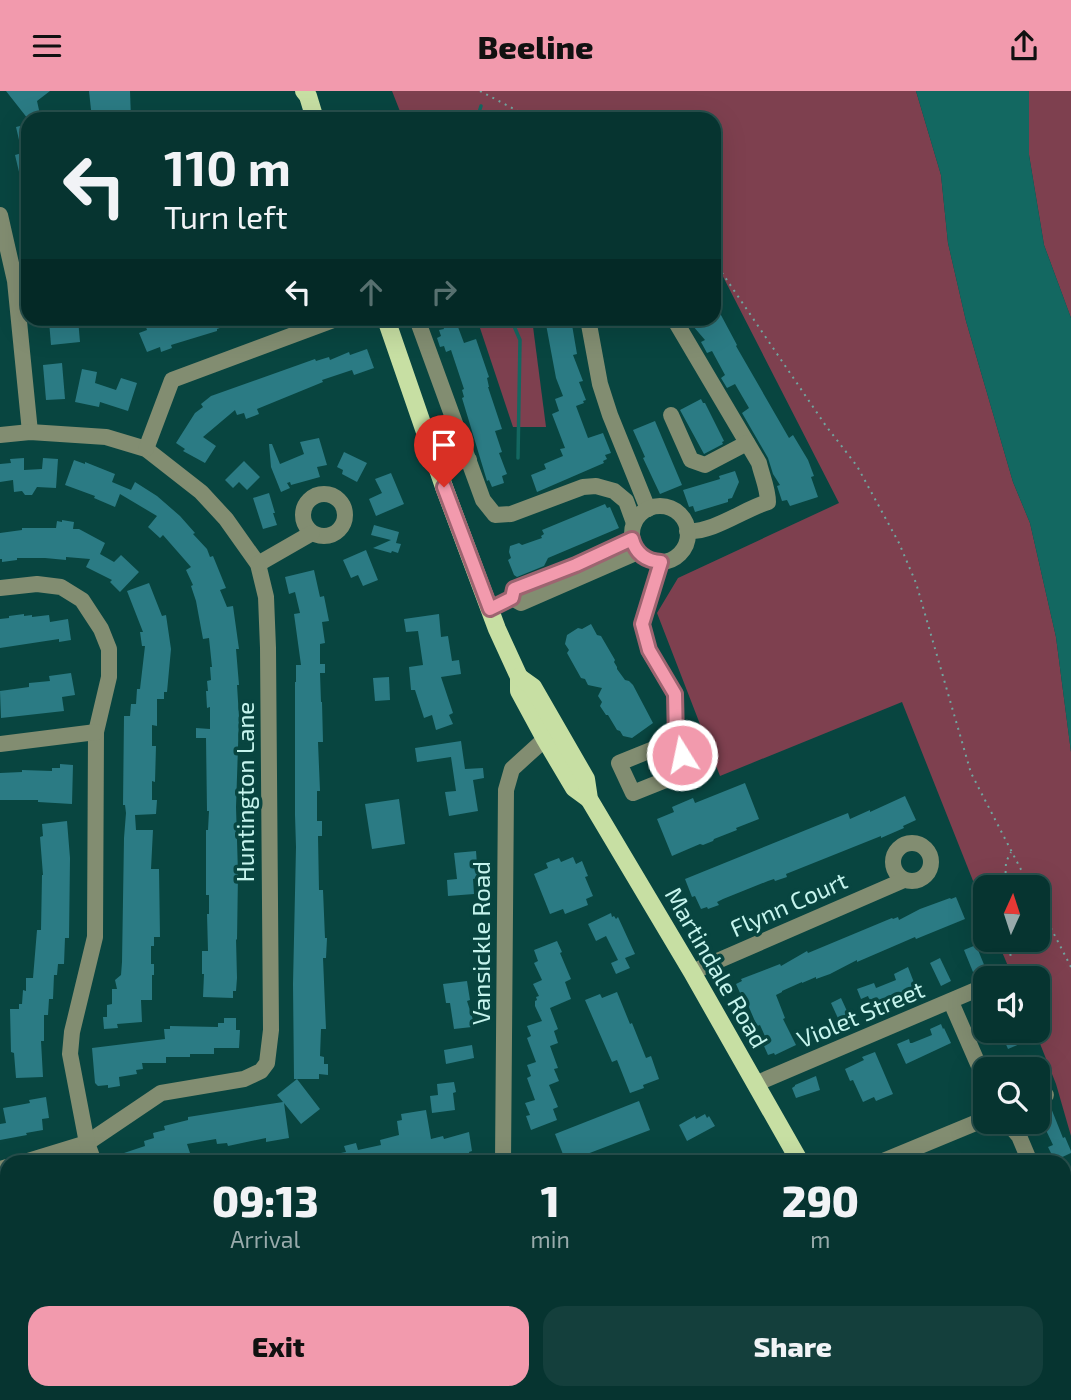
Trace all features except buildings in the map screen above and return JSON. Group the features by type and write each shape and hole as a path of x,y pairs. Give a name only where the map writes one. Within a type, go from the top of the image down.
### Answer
{"main road":[{"path":"306,93 313,112"},
{"name":"Martindale Road","path":"388,326 497,629 519,677 519,691 574,788 589,799"},
{"name":"Martindale Road","path":"519,677 533,687 586,779 589,799 796,1155"}],"street":[{"path":"0,215 15,281 30,432"},
{"path":"146,449 172,380 317,326"},
{"path":"421,326 483,500 495,515 511,515 583,487 596,486 614,491 626,501 635,538 644,558 652,562 670,561 678,556 687,540 685,522 680,515 665,507 648,509 642,512 635,538"},
{"path":"589,326 600,384 648,509"},
{"path":"678,326 759,463 763,483 768,492 768,502 713,526 687,531"},
{"path":"671,415 691,460 705,465 747,443"},
{"name":"Huntington Lane","path":"0,435 30,432 106,437 146,449 201,492 226,519 258,563 266,597 271,1030 267,1063 261,1071 244,1079 160,1093 87,1143 48,1155"},
{"path":"436,465 469,460"},
{"path":"258,563 312,533"},
{"path":"490,609 512,598 514,589 635,538"},
{"path":"661,562 642,624 649,650 675,694 676,740"},
{"path":"0,588 37,584 61,587 82,600 102,629 109,649 109,677 96,732 95,937 72,1032 70,1053 91,1155"},
{"path":"0,744 96,732"},
{"name":"Vansickle Road","path":"503,1155 506,790 512,769 545,739"},
{"name":"Flynn Court","path":"692,972 904,880"},
{"name":"Violet Street","path":"755,1084 973,992"},
{"path":"951,1002 975,1057"},
{"path":"898,1155 973,1124"},
{"path":"1017,1134 1027,1155"}],"path":[{"path":"480,91 520,112"},
{"path":"721,271 826,426 858,466 899,543 916,583 971,773 1023,875"},
{"path":"1005,875 1006,862 1011,852"},
{"path":"1050,926 1071,967"},
{"path":"0,1270 0,1367"}],"shaded area":[{"path":"392,91 916,91 941,175 948,243 966,321 1013,482 1030,523 1056,637 1071,752 1071,1136 1050,1069 1050,1057 1045,1057 1040,1043 1050,1043 1050,966 1008,966 1002,952 1050,952 1050,875 973,875 973,881 902,702 720,776 657,613 678,578 839,503 721,273 721,112 400,112"},
{"path":"1029,91 1071,91 1071,318 1044,245 1029,155"},
{"path":"479,326 533,326 546,427 513,427"}],"water":[{"path":"916,91 1029,91 1029,155 1044,245 1071,318 1071,752 1056,637 1030,523 1013,482 966,321 948,243 941,175"}],"waterway":[{"path":"479,112 481,106"},
{"path":"514,326 520,340 518,458"}],"route":[{"path":"444,487 490,609 512,598 514,589 632,539 644,558 661,562 642,624 649,650 675,694 676,740 682,755"}]}
